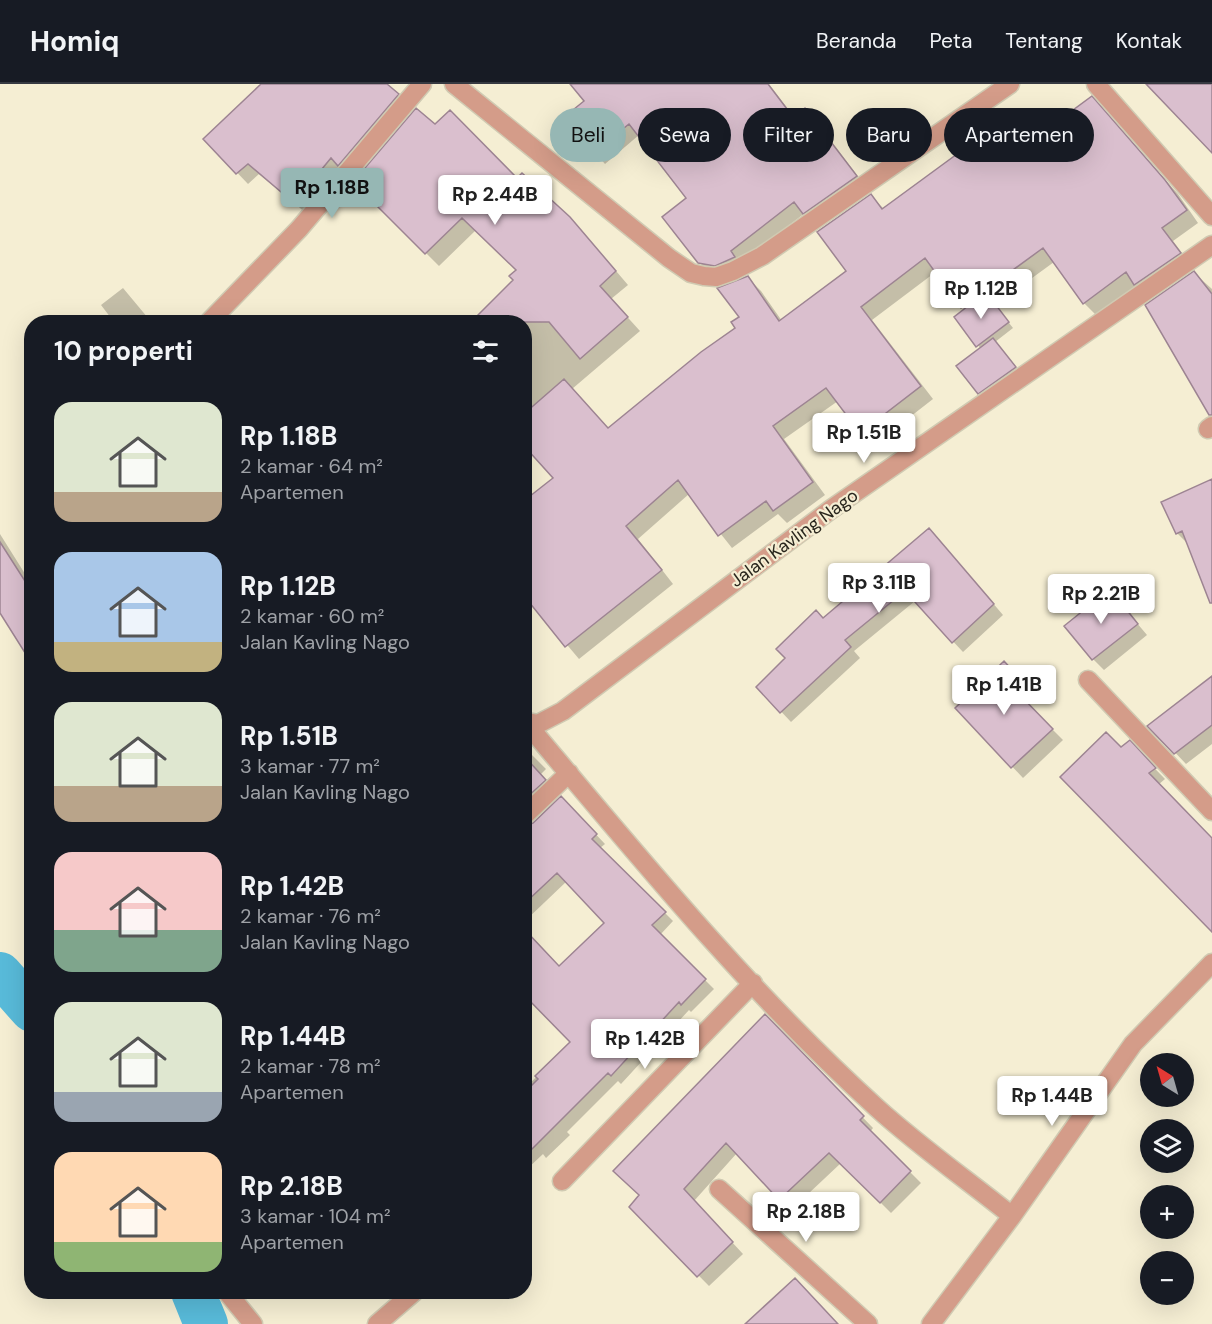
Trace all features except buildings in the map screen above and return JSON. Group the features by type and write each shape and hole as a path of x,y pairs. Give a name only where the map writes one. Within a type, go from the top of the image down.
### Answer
{"street":[{"path":"216,315 299,230 422,84"},
{"path":"454,84 669,258 692,273 716,278 762,256 1010,84"},
{"path":"1096,84 1212,216"},
{"name":"Jalan Kavling Nago","path":"532,724 538,724 562,711 830,510 1212,245"},
{"path":"1088,680 1212,811"},
{"path":"532,730 645,863 753,983 877,1108 1012,1215"},
{"path":"532,808 569,774"},
{"path":"931,1324 1012,1215 1133,1044 1212,963"},
{"path":"562,1182 753,983"},
{"path":"719,1189 868,1324"},
{"path":"233,1299 253,1324"},
{"path":"378,1324 406,1299"}],"waterway":[{"path":"0,974 24,1001"},
{"path":"196,1299 206,1324"}]}
